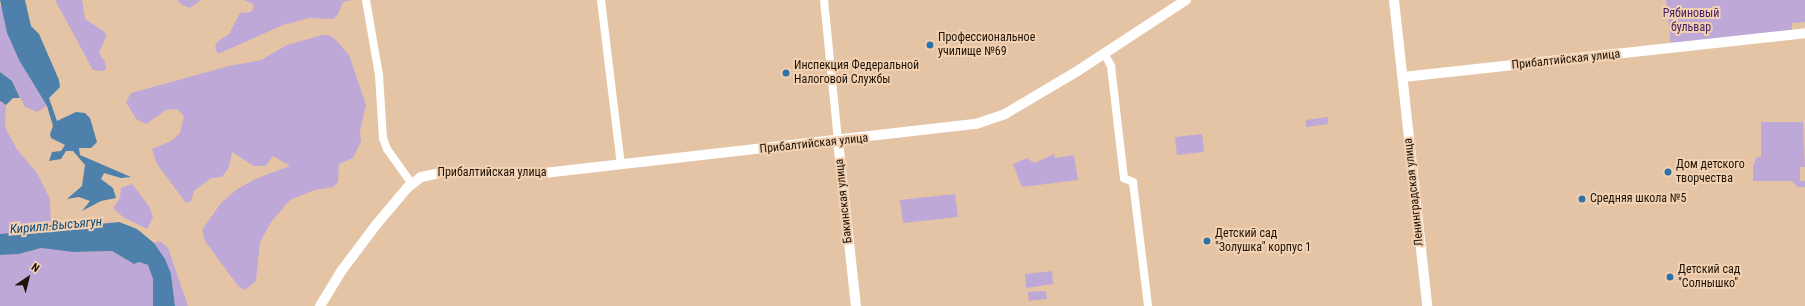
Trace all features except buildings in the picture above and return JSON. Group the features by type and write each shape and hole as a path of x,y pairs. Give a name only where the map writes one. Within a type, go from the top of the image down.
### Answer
{"street":[{"path":"320,306 352,256 412,184 387,149 383,138 379,75 366,0"},
{"path":"601,0 621,165"},
{"name":"Бакинская улица","path":"824,0 856,306"},
{"name":"Прибалтийская улица","path":"412,184 421,177 437,172 529,175 964,127 991,119 1105,55 1186,0"},
{"path":"1394,0 1403,77"},
{"name":"Прибалтийская улица","path":"1403,77 1805,33"},
{"path":"1105,55 1111,66 1124,178 1133,182 1148,306"},
{"name":"Ленинградская улица","path":"1403,77 1427,306"}],"green space":[{"path":"55,0 82,0 85,19 105,32 106,36 99,53 105,62 106,69 103,71 93,70"},
{"path":"177,0 201,0 190,8 182,5"},
{"path":"244,0 352,0 343,2 338,14 333,19 309,18 283,25 218,54 215,48 217,42 229,34 240,13 251,12 253,9 253,4"},
{"name":"Рябиновый бульвар","path":"1666,0 1805,0 1805,22 1792,23 1792,30 1671,44"},
{"path":"0,5 4,12 7,33 19,60 47,106 37,112 25,107 12,81 0,72"},
{"path":"322,35 329,35 336,40 349,55 366,105 360,130 361,141 353,158 339,164 338,182 333,187 315,190 290,200 271,222 260,242 256,281 245,290 238,286 205,241 202,230 221,203 236,190 255,179 290,166 273,156 266,166 254,166 232,152 229,167 222,177 211,178 194,191 191,201 186,203 157,164 152,149 171,141 180,133 184,116 177,109 166,110 146,124 136,119 126,102 131,93 229,66 261,60 287,45"},
{"path":"0,102 6,105 5,127 16,148 37,173 50,199 51,231 0,234"},
{"path":"1328,117 1328,124 1306,127 1306,120"},
{"path":"1761,122 1803,122 1805,167 1800,167 1800,181 1805,181 1805,187 1797,187 1792,181 1753,181 1753,166 1757,157 1761,157"},
{"path":"1202,134 1204,152 1177,155 1175,137"},
{"path":"1054,154 1055,158 1074,155 1078,180 1022,187 1013,164 1027,158 1034,163"},
{"path":"132,184 149,206 153,217 147,229 123,217 113,208 120,198 121,188"},
{"path":"955,194 958,217 903,223 900,200"},
{"path":"160,241 168,248 188,306 175,306 171,274 154,243"},
{"path":"41,248 73,252 112,251 134,264 139,262 148,265 153,279 153,306 0,306 0,255 19,254"},
{"path":"1052,271 1053,284 1026,288 1025,274"},
{"path":"1046,291 1047,299 1029,301 1028,292"}],"water":[{"path":"0,0 25,0 31,26 39,34 59,80 60,87 49,98 57,121 76,112 85,113 90,118 97,142 91,148 79,148 80,155 131,177 121,178 104,173 101,179 113,188 116,198 101,201 82,211 90,201 79,197 67,199 60,205 82,186 85,165 73,151 66,151 61,159 49,161 52,152 61,151 65,145 51,138 50,134 53,126 47,106 19,60 7,33"},
{"path":"0,72 12,81 20,98 13,98 6,105 0,101"},
{"path":"119,222 137,229 154,243 165,259 171,274 175,306 153,306 153,279 148,265 139,262 134,264 112,251 73,252 41,248 19,254 0,255 0,234"}],"place":[{"name":"Профессиональное училище №69","path":"930,45"},
{"name":"Инспекция Федеральной Налоговой Службы","path":"786,73"},
{"name":"Дом детского творчества","path":"1668,172"},
{"name":"Средняя школа №5","path":"1582,199"},
{"name":"Детский сад \"Золушка\" корпус 1","path":"1207,241"},
{"name":"Детский сад \"Солнышко\"","path":"1670,277"}],"water label":[{"name":"Кирилл-Высъягун","path":"56,226"}]}
